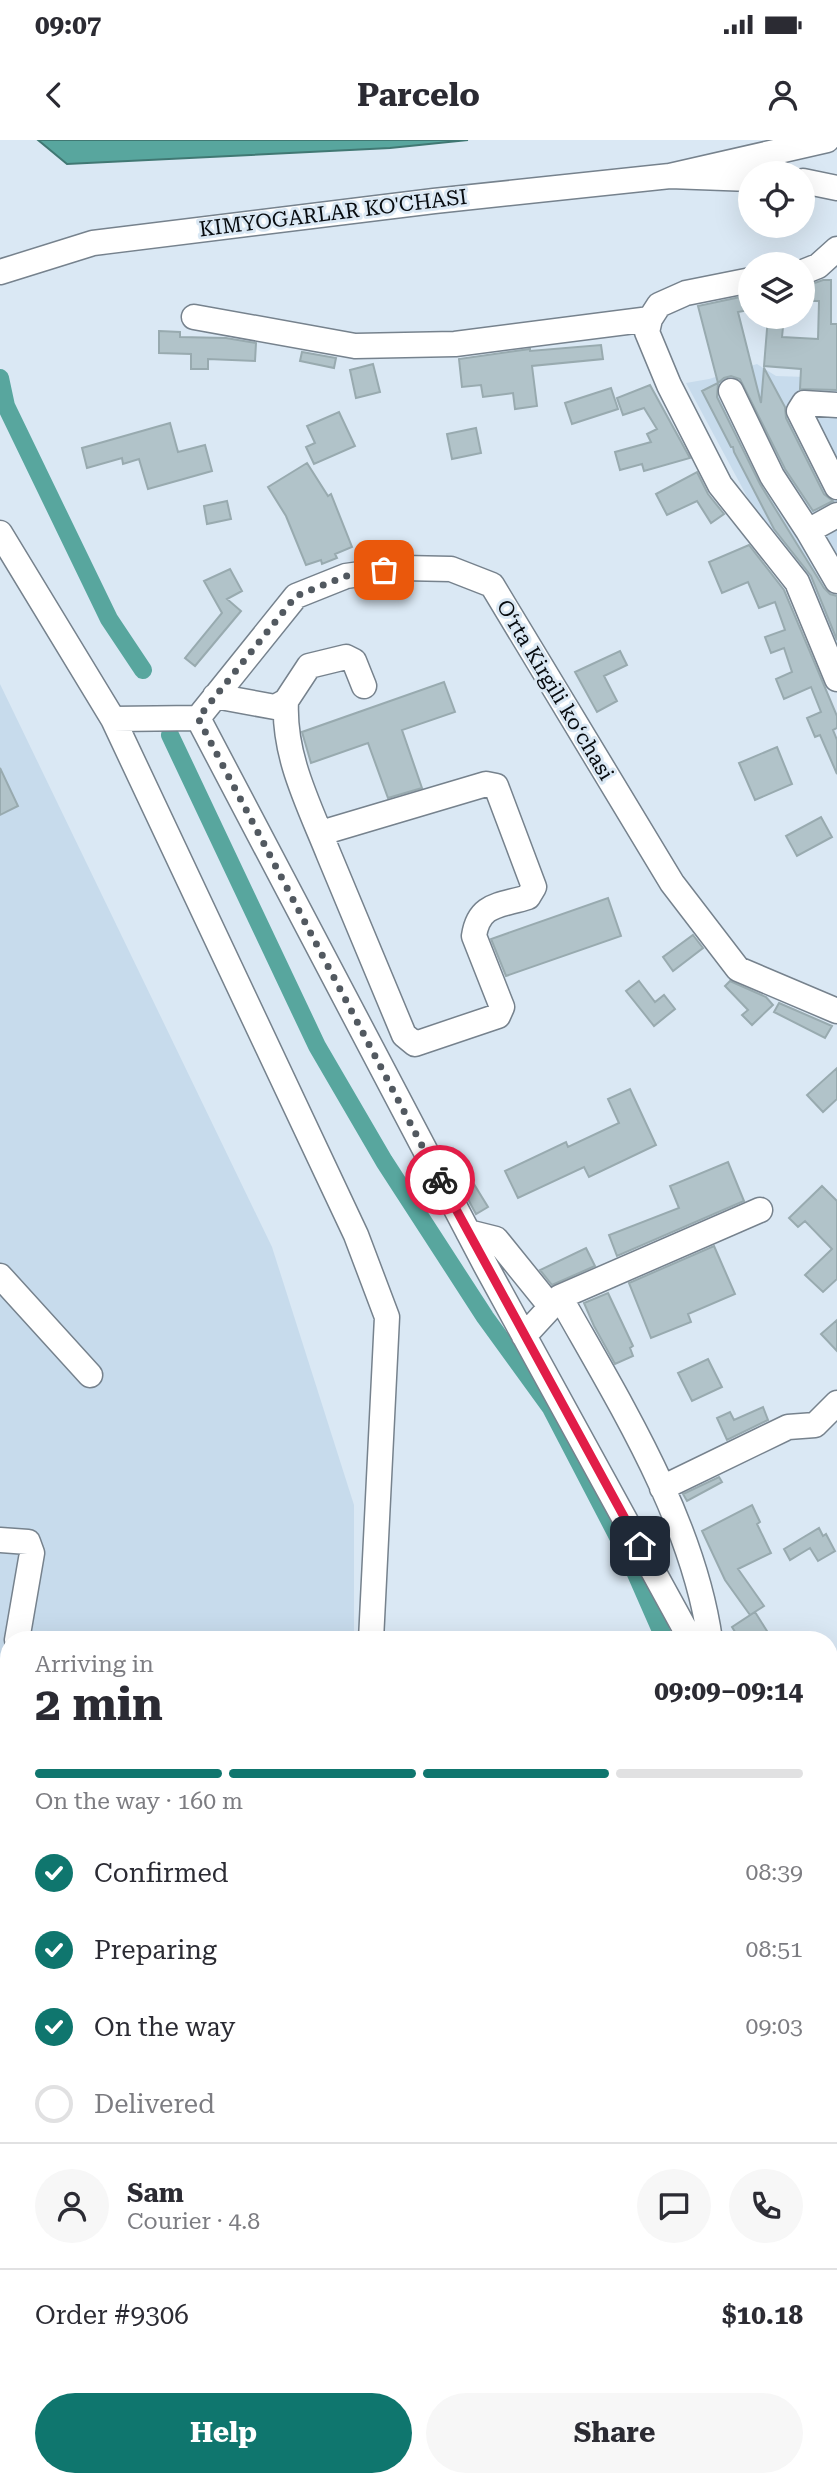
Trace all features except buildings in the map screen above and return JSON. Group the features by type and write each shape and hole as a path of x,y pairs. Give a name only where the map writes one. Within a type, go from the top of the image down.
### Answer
{"street":[{"name":"KIMYOGARLAR KO'CHASI","path":"670,176 800,143 827,140"},
{"name":"KIMYOGARLAR KO'CHASI","path":"0,272 93,243 421,202 670,176 738,179"},
{"path":"815,183 837,188"},
{"path":"815,267 837,249"},
{"path":"738,282 686,293 659,305 650,319 647,332 669,385 720,485 797,582 837,679"},
{"path":"194,317 355,346 455,344 650,319"},
{"path":"732,391 772,476 837,581"},
{"path":"837,405 804,403 799,411 830,458 837,487"},
{"path":"808,531 837,515"},
{"path":"0,533 113,719 356,1235 387,1317 371,1631"},
{"name":"Oʻrta Kirgili koʻchasi","path":"198,718 296,596 346,576 403,568 451,569 492,585 671,883 738,969 837,1011"},
{"path":"215,696 275,707 286,701 309,667 346,657 354,661 364,686"},
{"path":"286,701 285,725 292,761 404,1035 415,1044 498,1016 502,1007 474,936 478,916 485,910 528,897 534,887"},
{"path":"113,719 198,718 468,1232 686,1631"},
{"path":"321,833 486,784 496,786 543,912"},
{"path":"524,1336 555,1302 760,1210"},
{"path":"468,1232 496,1239 555,1302 642,1446 686,1549 706,1608 709,1631"},
{"path":"0,1276 90,1376"},
{"path":"662,1488 788,1427 815,1425 837,1403"},
{"path":"0,1540 28,1542 32,1553 19,1631"}],"shaded area":[{"path":"38,140 468,140 390,148 67,164"},
{"path":"757,364 776,376 837,378 837,656 686,383"},
{"path":"0,684 272,1247 354,1505 354,1631 0,1631"}],"waterway":[{"path":"0,378 6,406 109,619 143,670"},
{"path":"170,735 317,1046 384,1161 485,1317 551,1408 629,1558 661,1631"}],"way so far":[{"path":"384,570 346,576 296,596 198,718 440,1180"}],"route":[{"path":"440,1180 640,1546"}]}
